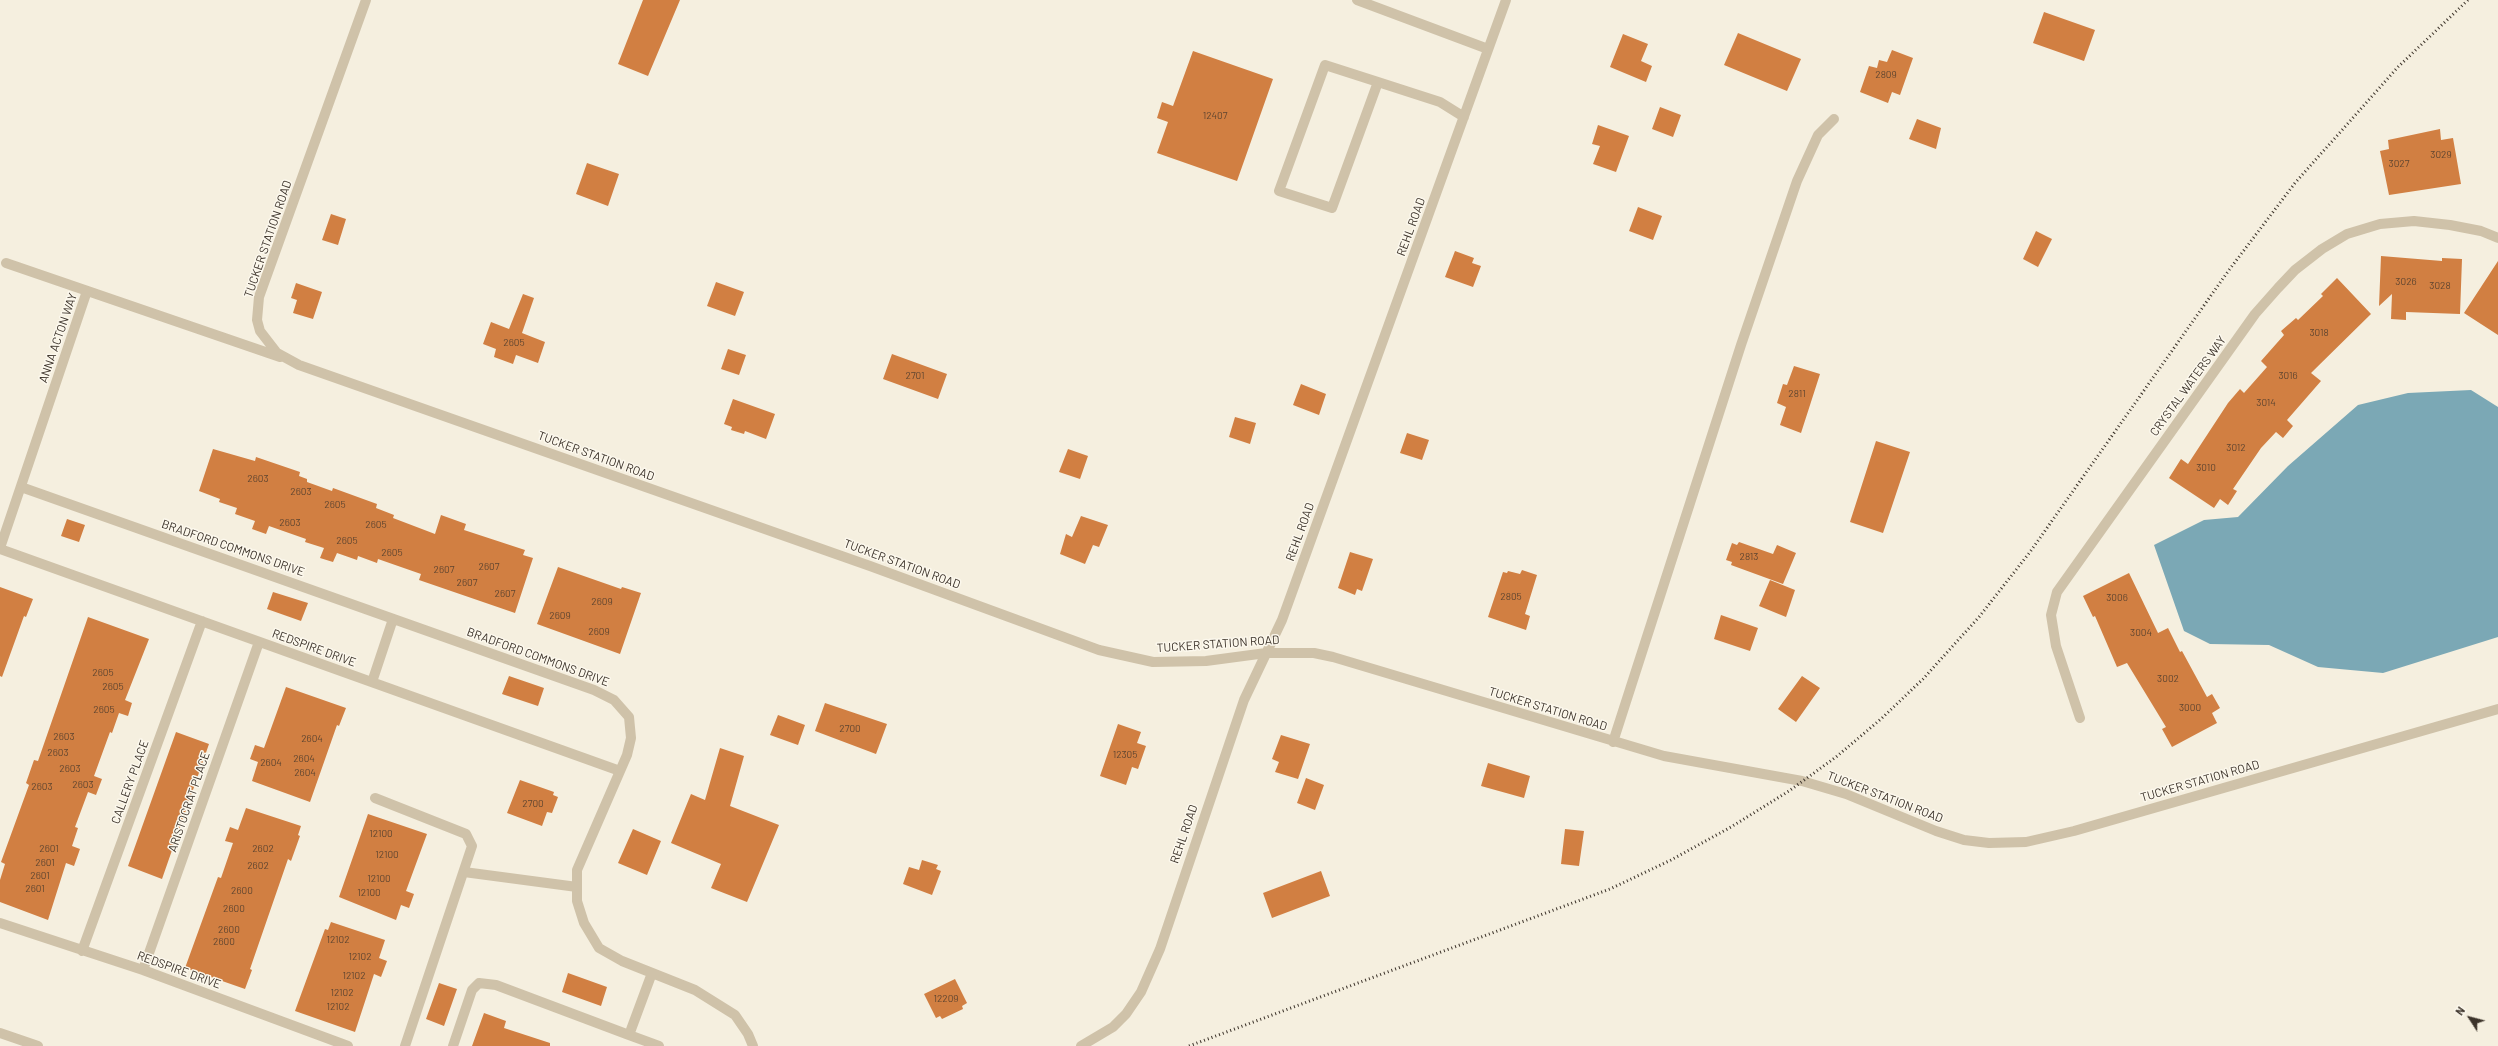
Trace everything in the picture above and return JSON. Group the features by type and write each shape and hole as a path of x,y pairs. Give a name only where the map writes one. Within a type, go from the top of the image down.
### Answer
{"street":[{"name":"TUCKER STATION ROAD","path":"366,0 259,297 257,320 260,331 268,344 288,360 870,566 1099,650 1153,662 1206,661 1266,653 1314,653 1333,657 1613,742 1664,756 1802,781 1846,794 1964,840 2010,843 2074,831 2498,709"},
{"path":"1357,0 1488,49"},
{"name":"REHL ROAD","path":"1081,1046 1113,1027 1126,1014 1141,992 1160,949 1244,700 1282,620 1506,0"},
{"path":"1378,82 1332,208 1279,191 1326,65 1440,102 1464,117"},
{"path":"1613,742 1741,345 1797,181 1818,135 1834,119"},
{"name":"CRYSTAL WATERS WAY","path":"2080,718 2056,646 2051,615 2057,592 2250,321 2278,288 2295,270 2322,249 2348,234 2380,224 2414,221 2450,225 2481,231 2498,238"},
{"path":"6,263 87,291"},
{"name":"ANNA ACTON WAY","path":"0,549 87,291 288,360"},
{"name":"BRADFORD COMMONS DRIVE","path":"21,487 594,690 614,700 629,717 631,738 620,771 576,870 577,901 584,923 599,948 622,961 695,990 735,1015 748,1034 753,1046"},
{"name":"REDSPIRE DRIVE","path":"0,549 620,771"},
{"path":"372,682 393,618"},
{"name":"CALLERY PLACE","path":"82,951 202,621"},
{"name":"ARISTOCRAT PLACE","path":"143,970 259,642"},
{"path":"375,798 466,834 472,846 405,1046"},
{"path":"464,872 577,887"},
{"name":"REDSPIRE DRIVE","path":"0,923 143,970 348,1046"},
{"path":"629,1035 652,973"},
{"path":"453,1046 470,995 479,983 496,985 659,1046"},
{"path":"0,1033 38,1046"}],"water":[{"path":"2471,390 2498,407 2498,637 2383,673 2318,667 2269,645 2210,644 2184,631 2154,545 2204,520 2238,517 2288,466 2358,405 2408,393"}],"building":[{"path":"643,0 680,0 648,76 618,64"},
{"path":"2044,12 2095,30 2084,61 2033,43"},
{"path":"1738,33 1801,59 1787,91 1724,65"},
{"path":"1623,34 1648,44 1641,61 1652,66 1646,82 1610,67"},
{"path":"1892,50 1913,58 1900,95 1892,92 1888,103 1860,92 1869,66 1877,68 1879,60 1887,62"},
{"path":"1193,51 1273,79 1237,181 1157,153 1168,122 1157,118 1162,102 1173,106"},
{"path":"1660,107 1681,115 1673,137 1652,129"},
{"path":"1917,119 1941,128 1936,149 1909,139"},
{"path":"1598,125 1629,136 1616,172 1593,164 1600,146 1592,144"},
{"path":"2440,129 2441,140 2453,138 2461,184 2389,195 2380,151 2389,149 2388,140"},
{"path":"587,163 619,174 608,206 576,194"},
{"path":"1638,207 1662,216 1653,240 1629,231"},
{"path":"331,214 346,219 338,245 322,240"},
{"path":"2036,231 2052,239 2038,267 2023,259"},
{"path":"1455,251 1474,258 1472,263 1481,266 1473,287 1445,277"},
{"path":"2381,256 2442,261 2442,258 2462,259 2460,314 2406,312 2406,320 2391,319 2392,294 2379,306"},
{"path":"2498,261 2498,335 2464,313"},
{"path":"2337,278 2371,314 2311,373 2321,381 2287,420 2293,426 2283,438 2276,432 2261,448 2233,489 2237,491 2228,505 2220,499 2214,508 2169,478 2181,459 2188,464 2228,403 2240,389 2244,393 2267,367 2261,361 2284,335 2281,331 2296,318 2298,320 2323,296 2321,294"},
{"path":"716,282 744,292 735,316 707,306"},
{"path":"296,283 322,292 313,319 293,313 297,300 291,298"},
{"path":"523,294 534,298 522,333 545,342 538,363 516,355 513,364 494,357 496,349 483,344 491,322 509,329"},
{"path":"728,349 746,355 739,375 721,369"},
{"path":"892,354 947,374 938,399 883,379"},
{"path":"1794,366 1820,374 1801,433 1780,425 1786,407 1777,403 1783,384 1787,385"},
{"path":"1301,384 1326,394 1319,415 1293,405"},
{"path":"733,399 775,414 766,439 745,431 744,434 731,430 732,427 724,424"},
{"path":"1235,417 1256,423 1250,444 1229,437"},
{"path":"1407,433 1429,440 1422,460 1400,453"},
{"path":"1876,441 1910,452 1883,533 1850,522"},
{"path":"213,449 255,461 256,457 300,472 299,476 307,479 307,482 332,491 333,488 377,504 376,508 394,515 393,518 435,534 441,515 466,524 464,530 525,550 523,555 533,558 515,613 419,580 421,574 378,559 377,563 358,556 357,560 337,553 333,562 320,558 324,548 305,542 306,539 269,526 266,534 252,529 255,521 235,514 237,508 219,502 220,499 199,491"},
{"path":"1068,449 1088,456 1080,479 1059,472"},
{"path":"1081,516 1108,525 1099,547 1093,545 1085,564 1060,554 1066,534 1072,537"},
{"path":"67,519 85,525 79,542 61,536"},
{"path":"1739,542 1773,554 1777,545 1796,553 1783,584 1731,565 1732,562 1726,560 1732,543 1737,545"},
{"path":"1350,552 1373,559 1362,591 1357,589 1355,595 1338,588"},
{"path":"558,567 621,589 622,587 641,593 620,654 537,624"},
{"path":"1522,570 1537,575 1525,614 1530,616 1526,630 1488,617 1503,572 1507,573 1508,571 1520,574"},
{"path":"2129,573 2158,633 2168,628 2180,652 2182,651 2207,697 2212,694 2220,708 2212,713 2217,723 2172,747 2162,729 2166,727 2127,663 2117,667 2095,616 2093,617 2083,596"},
{"path":"1770,580 1795,590 1786,617 1759,606"},
{"path":"0,587 33,599 26,617 24,616 2,677 0,676"},
{"path":"273,592 308,603 301,621 267,609"},
{"path":"1721,615 1758,628 1750,651 1714,639"},
{"path":"88,617 149,639 125,700 132,703 128,716 119,713 112,733 110,732 94,776 102,779 96,795 88,792 75,827 78,828 72,846 80,849 74,866 66,863 48,920 0,902 0,880 5,864 1,862 29,785 26,783 34,760 38,761"},
{"path":"509,676 544,688 538,706 502,694"},
{"path":"1802,676 1820,688 1796,722 1778,709"},
{"path":"286,687 346,708 339,726 337,725 310,802 252,781 258,762 250,759 255,745 264,748"},
{"path":"825,703 887,724 876,754 815,731"},
{"path":"778,715 805,725 798,745 770,735"},
{"path":"1118,724 1141,732 1137,743 1146,746 1138,769 1132,767 1126,785 1100,776"},
{"path":"176,732 209,744 162,879 128,866"},
{"path":"1281,735 1310,744 1298,779 1275,772 1279,762 1272,759"},
{"path":"720,748 744,756 730,806 779,825 747,902 711,888 721,864 671,843 691,794 705,800"},
{"path":"1488,763 1530,776 1524,798 1481,786"},
{"path":"1306,778 1324,785 1315,810 1297,803"},
{"path":"520,780 554,792 553,795 558,797 552,813 547,812 542,826 507,813"},
{"path":"246,808 301,826 298,835 300,836 291,861 288,859 250,969 252,970 245,989 185,968 218,877 221,878 233,843 225,841 230,827 238,830"},
{"path":"368,814 427,834 406,891 414,894 409,908 401,905 396,920 339,897"},
{"path":"633,829 661,841 647,875 618,863"},
{"path":"1565,829 1584,831 1579,866 1561,864"},
{"path":"922,860 938,865 936,869 941,871 932,895 903,884 909,867 919,870"},
{"path":"1321,871 1330,896 1272,918 1263,893"},
{"path":"331,922 385,940 379,958 387,961 381,977 374,974 355,1032 295,1011 325,929 328,930"},
{"path":"568,973 607,987 601,1006 562,992"},
{"path":"955,979 967,1003 962,1006 963,1009 942,1019 940,1016 936,1018 924,994"},
{"path":"439,983 457,989 444,1026 426,1019"},
{"path":"484,1013 506,1021 504,1028 550,1043 550,1046 472,1046"}],"railway":[{"path":"1189,1046 1610,889 1671,860 1731,827 1789,791 1836,757 1881,719 1923,679 1979,617 2030,552 2229,270 2295,183 2398,67 2468,0"}]}
